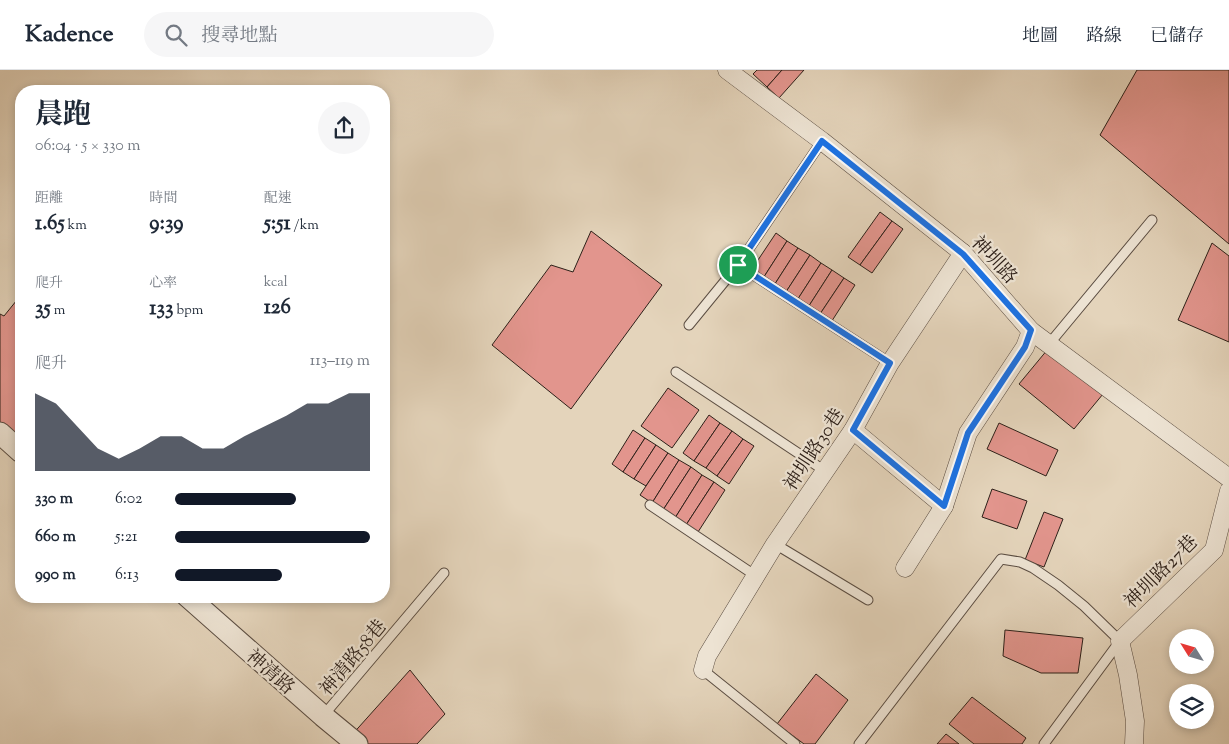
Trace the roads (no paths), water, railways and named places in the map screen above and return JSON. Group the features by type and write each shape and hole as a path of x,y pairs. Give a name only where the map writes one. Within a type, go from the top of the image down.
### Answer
{"street":[{"name":"神圳路","path":"727,70 822,141 963,254 1031,330 1229,478"},
{"name":"神圳路30巷","path":"703,670 707,656 775,544 853,430 890,363 963,254"},
{"path":"905,568 944,506 968,433 1025,347 1031,330"},
{"path":"853,430 944,506"},
{"path":"0,433 15,447"},
{"name":"神圳路27巷","path":"1120,640 1214,550 1229,491"},
{"name":"神清路","path":"194,603 357,744"},
{"path":"1120,640 1135,721 1134,744"}],"lane":[{"path":"690,326 738,265 822,141"},
{"path":"1049,344 1152,220"},
{"path":"738,265 890,363"},
{"path":"676,372 825,471"},
{"path":"650,505 756,576"},
{"path":"775,544 868,600"},
{"path":"859,744 1001,560 1020,562 1058,584 1120,640 1044,744"},
{"name":"神清路58巷","path":"323,716 444,573"},
{"path":"703,670 795,744"}]}
